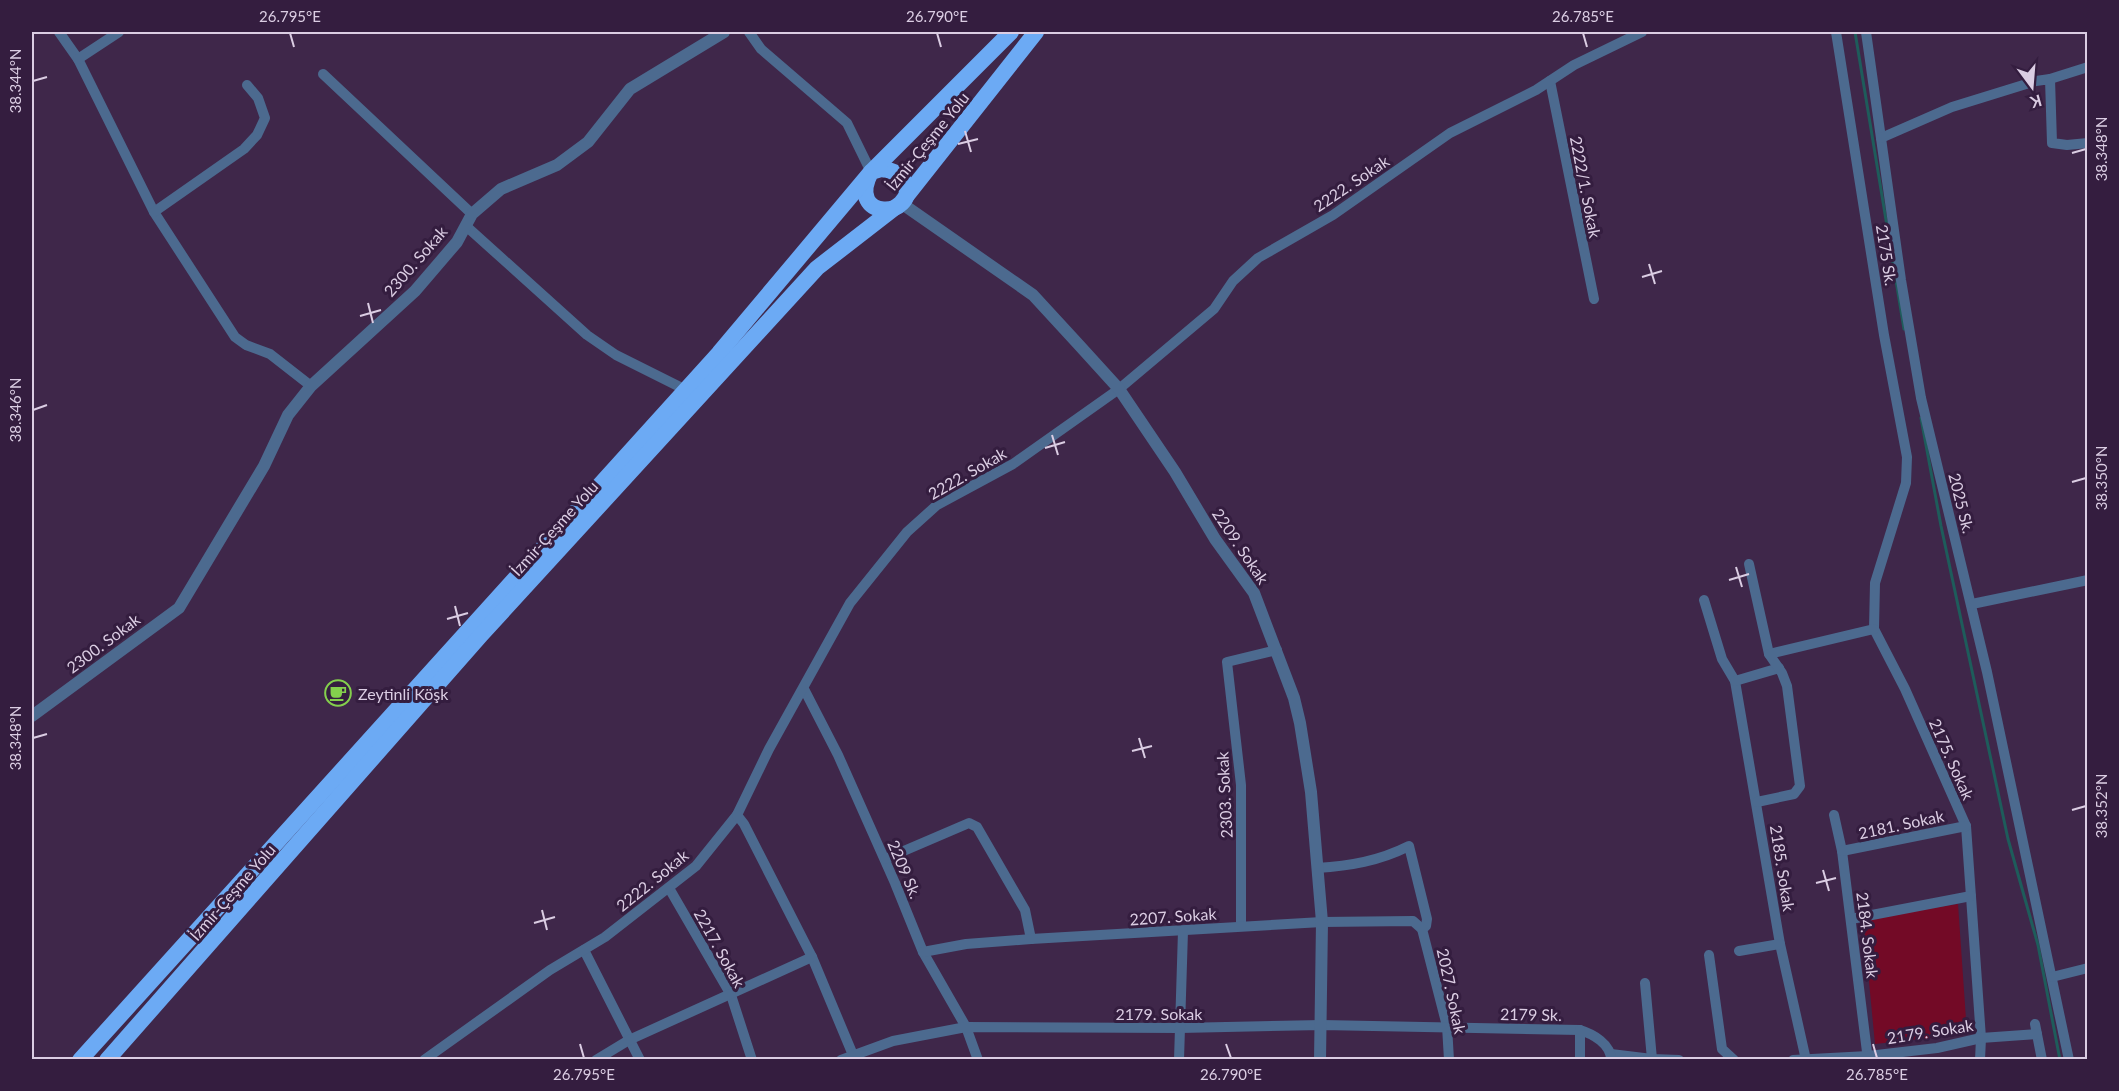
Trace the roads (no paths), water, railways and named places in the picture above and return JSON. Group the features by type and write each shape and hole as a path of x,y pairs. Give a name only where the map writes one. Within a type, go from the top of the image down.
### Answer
{"highway":[{"name":"İzmir-Çeşme Yolu","path":"80,1059 719,353 871,172 1011,32"},
{"name":"İzmir-Çeşme Yolu","path":"107,1059 496,618 809,276 901,203 1036,32"},
{"path":"889,169 901,176 906,195 901,203 892,210 886,211 873,206 869,201 866,182 871,172 889,169"}],"street":[{"path":"59,32 78,59 154,212 235,337 246,345 270,354 310,386"},
{"path":"78,59 119,32"},
{"name":"2300. Sokak","path":"32,716 180,608 264,466 288,415 310,386 415,291 457,242 472,214 501,189 557,165 588,142 630,89 724,32"},
{"path":"749,32 761,49 847,123 871,172"},
{"name":"2222. Sokak","path":"424,1059 550,970 605,937 696,866 737,814 769,750 850,603 907,532 937,505 1013,464 1119,388 1214,309 1233,281 1258,258 1333,215 1450,133 1536,90 1574,65 1642,32"},
{"name":"2175 Sk.","path":"1836,32 1884,335 1907,457 1906,483"},
{"name":"2025 Sk.","path":"1866,32 1901,280 1921,398 1972,604 2069,1059"},
{"path":"1881,138 1952,107 2088,67"},
{"path":"323,74 472,214"},
{"path":"2050,79 2052,143 2067,145 2088,142"},
{"name":"2222/1. Sokak","path":"1550,81 1594,299"},
{"path":"154,212 244,149 257,135 265,118 258,98 247,85"},
{"name":"2209. Sokak","path":"901,203 1033,295 1119,388 1175,472 1215,539 1254,593 1294,698 1311,792 1322,922 1320,1059"},
{"path":"466,226 586,335 616,355 686,390"},
{"name":"2175. Sokak","path":"1906,483 1875,584 1874,629 1905,689 1966,826 1981,1038 1980,1059"},
{"path":"1749,564 1769,654 1779,668 1787,686 1800,786 1794,794 1757,802"},
{"path":"1972,604 2088,580"},
{"path":"1704,600 1722,659 1736,681 1779,668"},
{"path":"1769,654 1874,629"},
{"name":"2303. Sokak","path":"1242,926 1241,785 1227,662 1277,650"},
{"name":"2185. Sokak","path":"1736,681 1780,944 1806,1059"},
{"name":"2209 Sk.","path":"804,689 838,755 885,859 923,952 966,1027 978,1059"},
{"path":"737,814 812,957 854,1055"},
{"name":"2184. Sokak","path":"1834,815 1842,851 1868,1058"},
{"path":"885,859 969,823 977,827 1024,910 1031,939"},
{"name":"2181. Sokak","path":"1842,851 1966,826"},
{"name":"2027. Sokak","path":"1317,868 1361,864 1388,856 1409,846 1427,919 1422,929 1447,1026 1449,1059"},
{"name":"2217. Sokak","path":"669,888 731,995 752,1059"},
{"path":"1851,919 1971,896"},
{"name":"2207. Sokak","path":"923,952 966,944 1031,939 1322,922 1406,920 1413,921 1422,929"},
{"path":"1179,1059 1183,931"},
{"path":"1739,951 1780,944"},
{"path":"584,950 640,1059"},
{"path":"1709,955 1722,1049 1734,1059"},
{"path":"596,1059 629,1040 812,957"},
{"path":"2052,977 2088,968"},
{"path":"1645,983 1652,1059"},
{"name":"2179. Sokak","path":"842,1059 893,1041 966,1027 1180,1028 1322,1025 1481,1028"},
{"name":"2179 Sk.","path":"1481,1028 1580,1030"},
{"name":"2179. Sokak","path":"1793,1059 1937,1054 1981,1038 2036,1029 2042,1059"},
{"path":"1580,1059 1580,1030 1596,1037 1611,1057 1677,1059"}],"waterway":[{"path":"1855,32 1904,329"},
{"path":"1921,418 1941,526 2008,839 2038,945 2060,1060"}],"place":[{"name":"Zeytinli Köşk","path":"338,693"}]}
